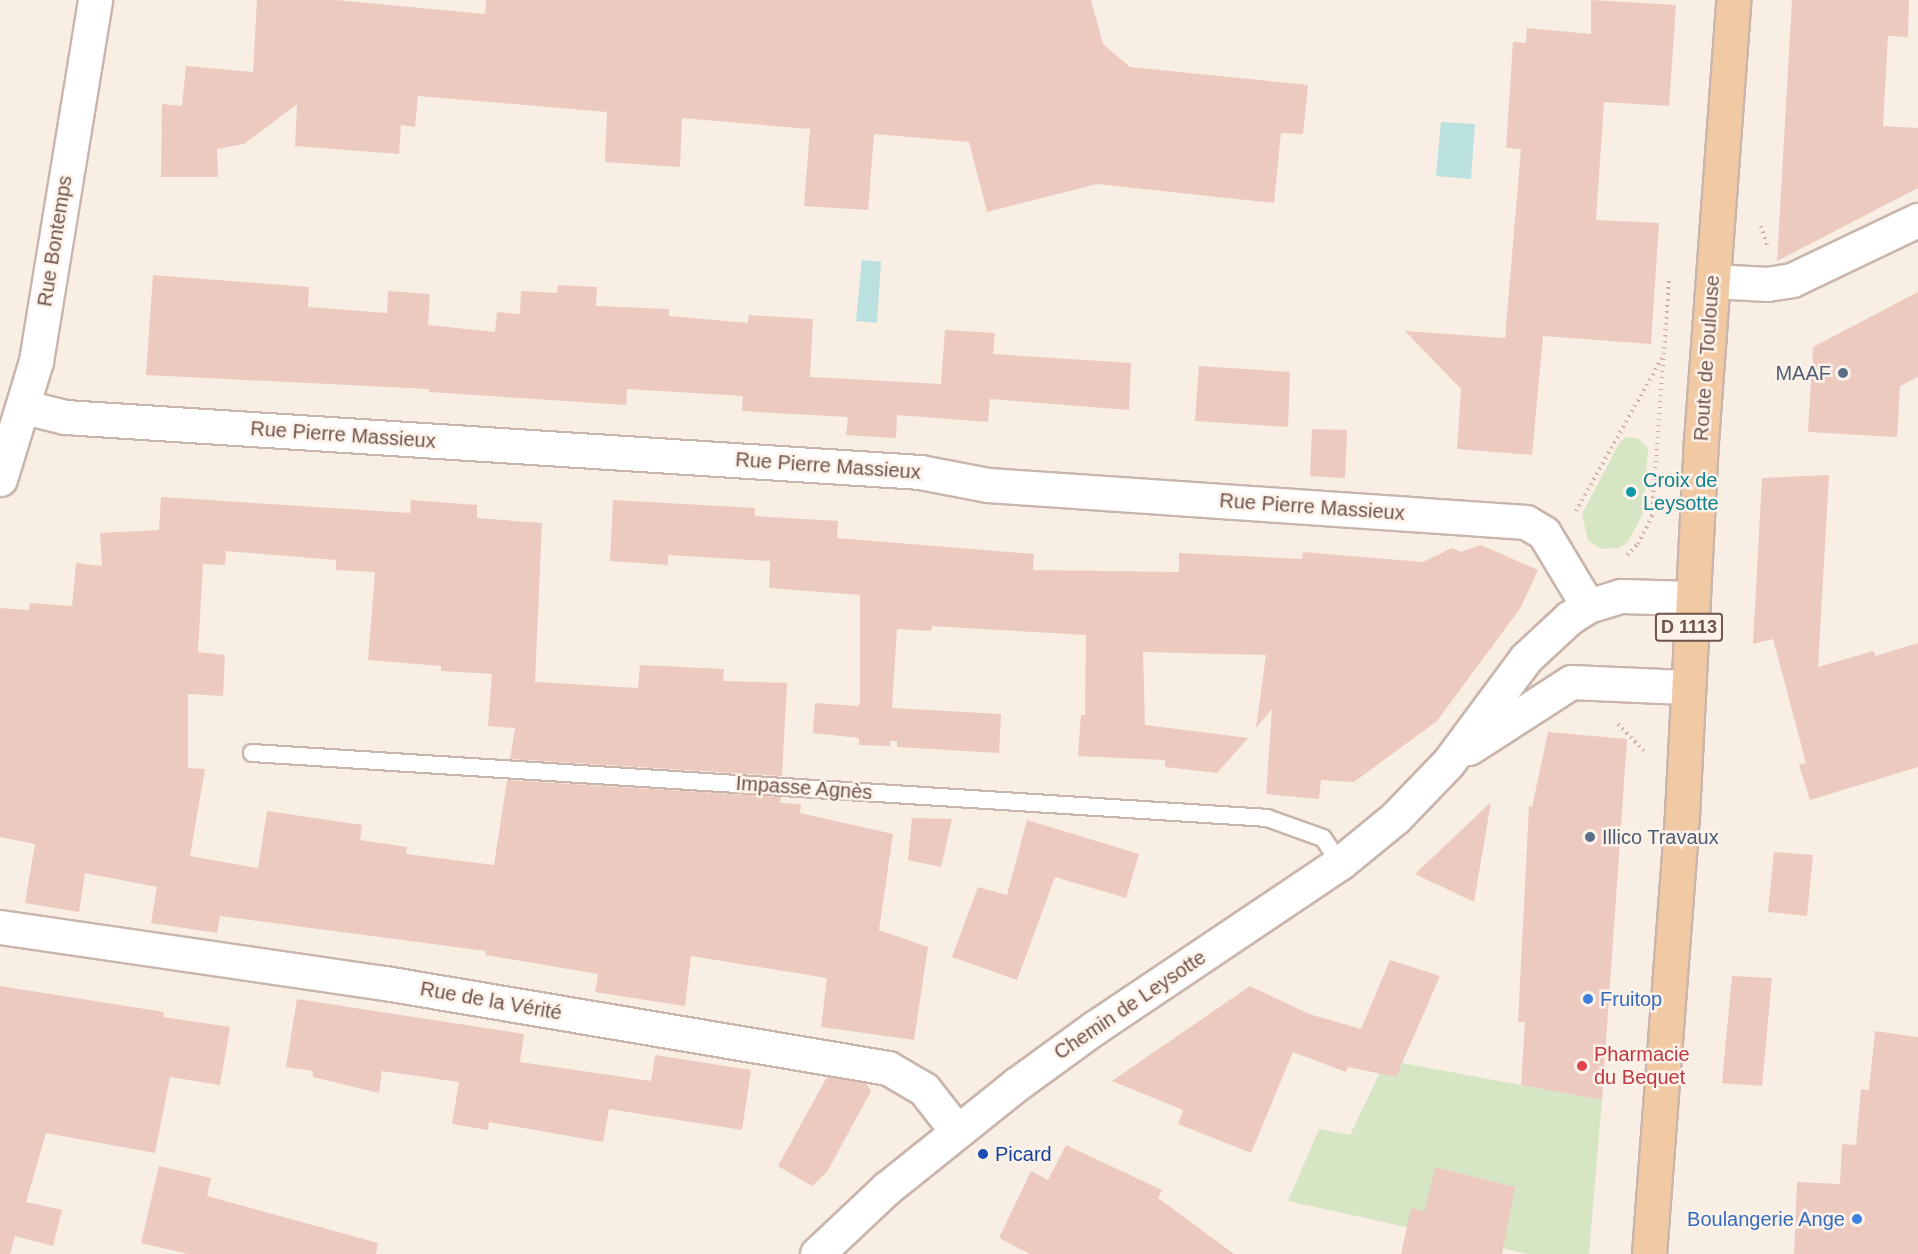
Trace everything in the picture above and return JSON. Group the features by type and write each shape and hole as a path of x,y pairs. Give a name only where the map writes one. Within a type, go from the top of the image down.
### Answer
{"main road":[{"name":"Route de Toulouse","path":"1649,1254 1682,814 1690,598 1733,0"}],"street":[{"name":"Rue Bontemps","path":"0,479 24,407 36,361 95,0"},
{"path":"1713,281 1767,284 1792,280 1918,220"},
{"name":"Rue Pierre Massieux","path":"24,407 65,417 920,472 988,485 1526,522 1544,532 1588,606"},
{"name":"Chemin de Leysotte","path":"817,1254 956,1130 1094,1028 1340,863 1395,818 1448,763 1526,658 1554,632 1588,606 1621,596 1690,598"},
{"path":"1554,632 1552,655 1571,682 1685,687"},
{"name":"Chemin de Leysotte","path":"1448,763 1571,682"},
{"name":"Rue de la Vérité","path":"0,927 385,983 888,1068 924,1089 956,1130"}],"lane":[{"name":"Impasse Agnès","path":"252,753 1268,818 1298,826 1323,838 1340,863"}],"path":[{"path":"1622,559 1638,544 1652,516 1662,358 1670,277"},
{"path":"1574,515 1662,358"},
{"path":"1614,719 1645,753"}],"green space":[{"path":"1626,437 1639,439 1648,449 1643,514 1627,543 1618,548 1601,549 1588,540 1582,514 1620,442"},
{"path":"1386,1060 1602,1100 1589,1254 1528,1254 1288,1201 1319,1129 1350,1135"}],"water":[{"path":"1441,122 1475,124 1471,179 1436,176"},
{"path":"862,260 881,262 877,323 856,321"}],"building":[{"path":"257,0 336,0 485,14 486,0 1091,0 1103,44 1130,67 1308,85 1303,134 1281,133 1274,203 1097,184 987,212 969,142 874,134 868,210 804,206 810,129 682,118 680,167 605,162 607,112 418,96 415,127 401,125 399,154 295,146 297,104 244,144 217,149 218,177 161,177 162,104 182,106 186,66 253,72"},
{"path":"1591,0 1676,5 1669,106 1604,102 1596,220 1659,223 1651,344 1543,336 1532,455 1457,449 1461,389 1405,331 1505,338 1521,149 1506,148 1513,42 1526,43 1527,28 1591,34"},
{"path":"1792,0 1909,0 1908,37 1888,36 1883,126 1918,128 1918,188 1777,261"},
{"path":"153,275 309,287 308,307 387,313 388,291 430,294 428,325 495,332 497,312 520,314 521,291 557,293 558,285 597,287 596,306 669,309 669,316 748,323 749,315 813,319 810,377 941,384 945,330 995,333 993,354 1131,363 1129,410 990,399 988,422 897,415 896,438 846,435 848,417 742,411 743,396 627,389 626,405 429,392 429,389 146,375"},
{"path":"1918,292 1918,377 1900,386 1897,437 1808,432 1813,347"},
{"path":"1199,366 1290,372 1288,427 1195,421"},
{"path":"1312,429 1347,430 1345,478 1310,476"},
{"path":"1829,475 1818,667 1873,651 1876,656 1918,643 1918,767 1810,800 1799,765 1806,763 1773,639 1753,644 1762,478"},
{"path":"161,497 410,513 411,500 477,505 477,518 542,523 535,682 638,688 640,665 724,669 723,681 787,683 782,776 510,759 515,728 488,726 492,674 441,671 441,666 368,660 375,572 336,570 336,560 226,551 225,565 203,564 198,652 225,655 223,696 188,694 188,768 205,769 190,856 258,868 267,811 362,825 360,840 407,847 406,854 494,865 507,780 781,797 780,803 801,804 800,813 893,834 879,930 928,947 914,1040 821,1027 827,978 691,956 685,1006 595,992 598,974 485,955 486,951 220,916 217,933 151,923 157,887 85,873 79,912 25,903 35,844 0,837 0,608 29,610 30,603 72,606 76,563 102,566 100,533 159,530"},
{"path":"613,500 755,508 755,516 838,521 837,538 1034,554 1033,570 1179,572 1179,553 1302,559 1303,552 1423,562 1452,548 1461,552 1481,545 1538,570 1521,607 1437,721 1354,782 1321,780 1319,799 1266,794 1272,709 1256,728 1266,655 1143,652 1145,725 1248,738 1217,773 1165,767 1165,760 1078,756 1081,715 1085,715 1086,635 932,626 931,631 897,629 892,708 1001,714 999,753 897,747 897,741 890,741 890,746 859,745 859,738 813,733 815,703 858,706 860,702 860,595 769,588 770,561 668,555 668,565 610,561"},
{"path":"1548,732 1627,739 1602,1100 1521,1085 1525,1022 1518,1022 1529,806 1532,807"},
{"path":"1491,802 1474,902 1415,874"},
{"path":"912,818 952,819 941,867 908,860"},
{"path":"1027,820 1139,854 1126,898 1055,877 1017,980 952,957 978,887 1007,895"},
{"path":"1774,852 1813,855 1807,916 1768,912"},
{"path":"1390,960 1440,976 1396,1077 1348,1067 1346,1072 1293,1052 1251,1153 1178,1124 1183,1110 1112,1081 1250,986 1309,1014 1361,1029"},
{"path":"1732,976 1772,978 1762,1086 1722,1083"},
{"path":"0,986 164,1012 163,1017 230,1027 220,1085 170,1077 155,1153 46,1133 26,1202 62,1210 53,1246 15,1236 10,1254 0,1254"},
{"path":"297,999 524,1034 520,1062 651,1081 655,1055 751,1070 742,1130 609,1109 603,1142 489,1122 488,1130 452,1124 459,1082 382,1071 379,1093 313,1077 313,1071 286,1067"},
{"name":"Boulangerie Ange","path":"1875,1031 1918,1037 1918,1254 1794,1254 1797,1182 1840,1184 1842,1144 1856,1145 1861,1089 1869,1090"},
{"path":"827,1077 866,1083 871,1091 827,1172 812,1186 778,1166"},
{"path":"1066,1145 1162,1190 1158,1198 1234,1254 1030,1254 999,1238 1031,1171 1048,1180"},
{"path":"159,1166 211,1178 207,1196 378,1243 376,1254 188,1254 141,1243"},
{"path":"1435,1167 1515,1187 1502,1254 1401,1254 1411,1208 1425,1211"}],"place":[{"name":"MAAF","path":"1843,373"},
{"name":"Croix de Leysotte","path":"1631,492"},
{"name":"Illico Travaux","path":"1590,837"},
{"name":"Fruitop","path":"1588,999"},
{"name":"Pharmacie du Bequet","path":"1582,1066"},
{"name":"Picard","path":"983,1154"},
{"name":"Boulangerie Ange","path":"1857,1219"}]}
